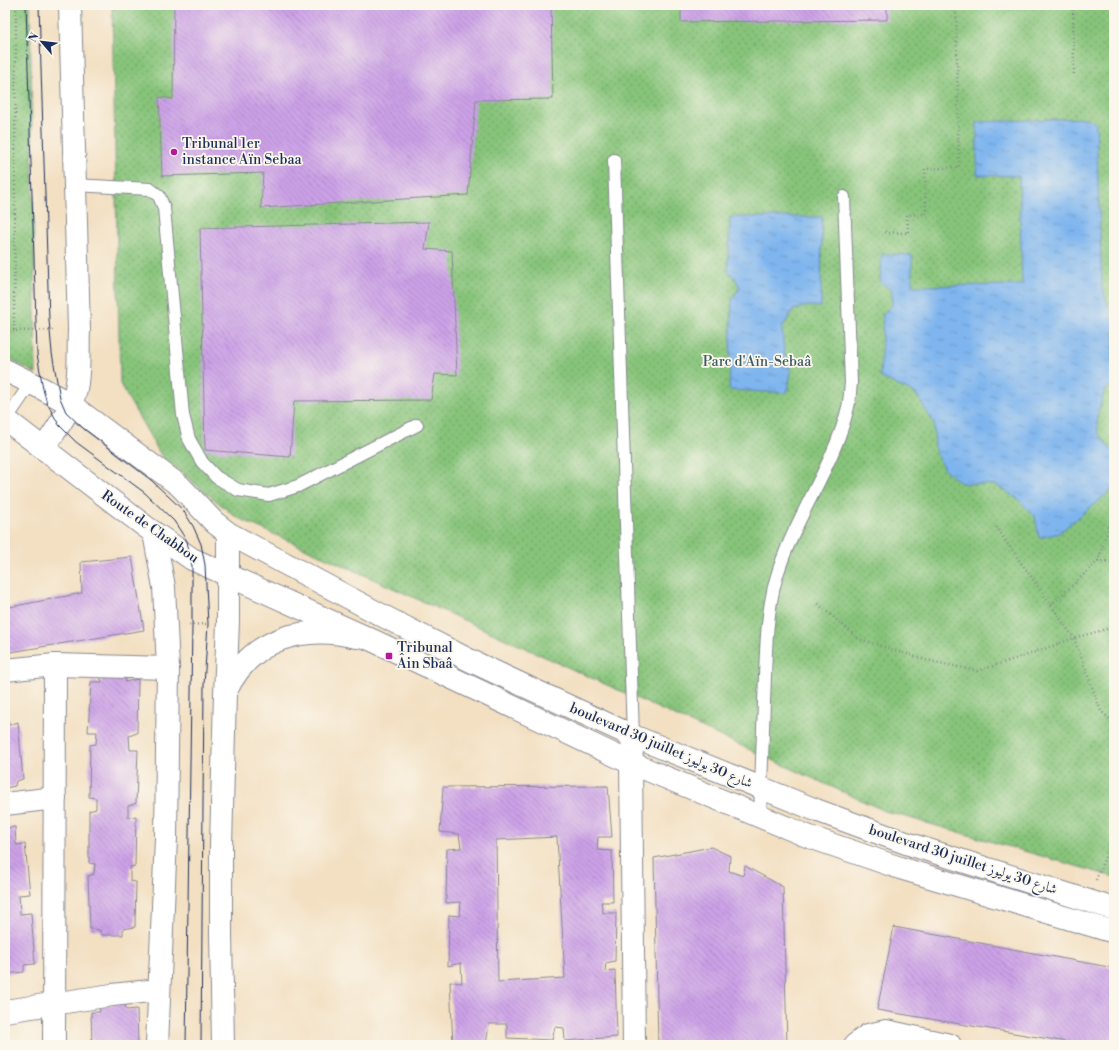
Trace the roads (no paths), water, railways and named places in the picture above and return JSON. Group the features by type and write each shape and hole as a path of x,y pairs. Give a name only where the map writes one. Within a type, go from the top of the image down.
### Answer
{"street":[{"path":"44,449 70,404 76,390 78,373 70,5"},
{"path":"5,370 70,404 180,486 214,522 228,534 229,576 225,694 221,926 223,1045"},
{"name":"Route de Chabbou","path":"5,420 154,533 192,559 374,642"},
{"path":"154,533 164,587 168,668 166,838 157,1045"},
{"name":"boulevard 30 juillet شارع 30 يوليوز","path":"228,534 468,660 633,736 761,789 906,843 1114,909"},
{"path":"225,694 232,679 246,662 262,649 284,638 311,632 321,632 339,633 374,642"},
{"name":"boulevard 30 juillet شارع 30 يوليوز","path":"374,642 631,763 807,836 900,868 1114,932"},
{"path":"5,670 55,665 168,668"},
{"path":"54,1045 55,665"},
{"path":"633,736 631,763 634,1045"},
{"path":"5,804 55,798"},
{"path":"5,1011 159,990"},
{"path":"856,1045 868,1035 886,1031 950,1045"}],"lane":[{"path":"614,160 633,736"},
{"path":"74,185 150,190 159,196 164,208 183,415 189,439 202,462 216,477 238,490 269,495 298,486 417,425"},
{"path":"760,817 766,643 770,604 776,578 787,547 832,452 842,426 848,405 851,383 844,197"},
{"path":"5,420 31,383"}],"water":[{"path":"1086,118 1096,123 1102,287 1114,324 1114,383 1105,390 1097,416 1098,433 1110,449 1114,450 1114,488 1059,533 1039,538 1035,517 1018,499 996,485 961,483 943,468 935,450 934,423 916,394 880,377 883,314 892,305 892,291 880,282 882,254 912,255 912,286 1022,285 1019,176 977,175 977,122"},
{"path":"730,217 822,217 821,307 808,306 793,310 782,328 784,352 791,372 787,393 729,390 732,299 740,288 735,278 728,271"}],"tram line":[{"path":"26,5 37,354 47,403 59,425 76,442 145,493 174,521 187,541 192,566 186,1045"},
{"path":"39,5 49,320 52,353 60,398 66,412 84,429 151,480 183,510 193,526 201,544 205,565 208,624 204,685 201,1045"}],"place":[{"name":"Tribunal 1er instance Aïn Sebaa","path":"174,152"},
{"name":"Tribunal Âin Sbaâ","path":"389,656"}],"park label":[{"name":"Parc d'Aïn-Sebaâ","path":"757,362"}]}
